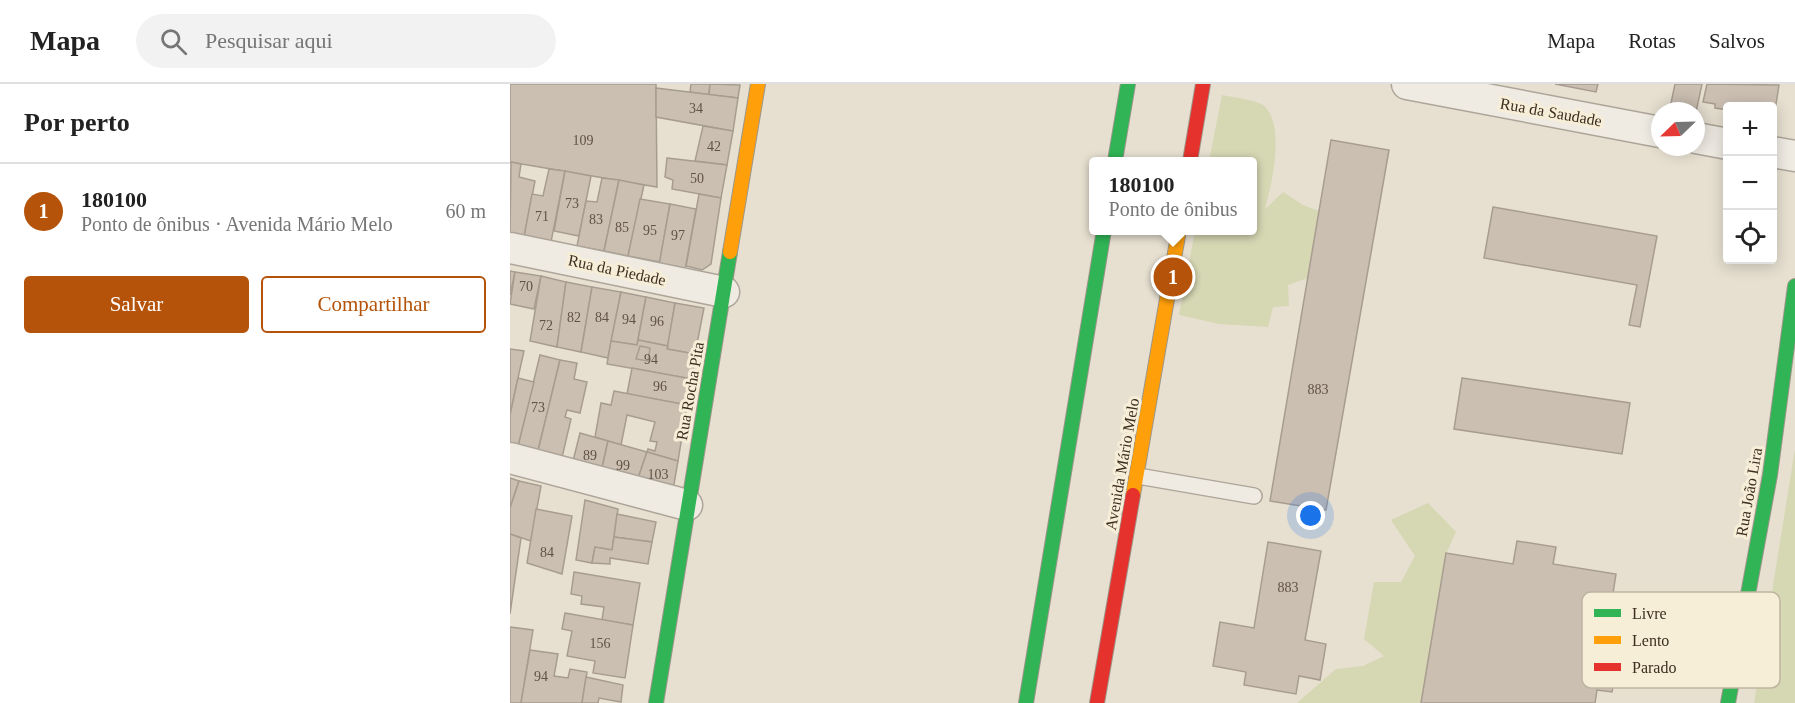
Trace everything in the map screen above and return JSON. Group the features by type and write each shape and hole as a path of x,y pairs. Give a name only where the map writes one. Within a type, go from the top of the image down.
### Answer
{"main road":[{"name":"Rua Rocha Pita","path":"656,703 758,84"},
{"path":"1116,157 1128,84"},
{"path":"1191,157 1203,84"},
{"path":"1026,703 1103,235"},
{"name":"Avenida Mário Melo","path":"1097,703 1178,235"},
{"name":"Rua João Lira","path":"1748,592 1770,475 1795,286"},
{"name":"Rua João Lira","path":"1728,703 1731,688"}],"street":[{"name":"Rua da Saudade","path":"1407,84 1503,93 1651,130"},
{"path":"1705,140 1723,143"},
{"path":"1777,153 1795,156"},
{"name":"Rua da Piedade","path":"510,248 724,292"},
{"path":"510,458 687,505"}],"lane":[{"path":"1138,476 1254,496"}],"green space":[{"path":"1222,95 1259,103 1270,114 1276,139 1274,170 1265,209 1283,192 1303,205 1319,211 1308,278 1288,285 1289,306 1273,307 1268,327 1219,324 1179,315 1194,235 1257,235 1257,157 1210,157"},
{"path":"1795,449 1795,703 1754,703 1756,688 1780,688 1780,592 1772,592"},
{"path":"1428,503 1456,532 1446,554 1421,703 1297,703 1336,669 1363,666 1384,656 1364,639 1374,582 1401,582 1415,556 1391,520"}],"building":[{"path":"510,84 656,84 657,187 510,162"},
{"path":"691,84 710,84 709,95 690,92"},
{"path":"710,84 740,85 738,98 709,95"},
{"path":"1555,84 1598,84 1596,92"},
{"path":"1675,84 1702,84 1698,102 1671,102"},
{"path":"1707,84 1779,85 1776,102 1723,102 1723,109 1715,108 1715,104 1703,102"},
{"path":"656,88 738,98 733,131 656,117"},
{"path":"703,126 733,131 727,165 695,161"},
{"path":"1331,140 1389,150 1326,510 1270,501"},
{"path":"667,158 727,165 721,198 672,189 673,180 665,177"},
{"path":"511,162 521,164 519,177 535,181 524,237 510,234"},
{"path":"549,169 565,171 551,242 524,237 532,194 543,196"},
{"path":"565,171 591,176 579,236 554,231"},
{"path":"602,178 619,180 604,251 577,246 586,201 597,202"},
{"path":"619,180 644,185 628,256 604,251"},
{"path":"699,194 721,198 711,264 702,270 686,266"},
{"path":"640,199 670,204 660,262 628,256"},
{"path":"670,204 696,209 685,270 659,265"},
{"path":"1493,207 1657,236 1640,327 1629,325 1637,285 1484,258"},
{"path":"510,271 515,272 510,295"},
{"path":"515,272 541,276 534,309 510,304"},
{"path":"541,276 566,282 557,347 530,341"},
{"path":"566,282 592,287 581,352 557,347"},
{"path":"592,287 621,292 608,358 581,352"},
{"path":"621,292 646,297 637,345 611,341"},
{"path":"646,297 675,303 668,346 638,340"},
{"path":"675,303 704,308 695,354 667,349"},
{"path":"638,340 668,346 667,349 695,354 692,379 607,364 611,341 637,345"},
{"path":"640,346 650,348 648,361 636,359"},
{"path":"510,349 524,351 510,414"},
{"path":"540,355 560,360 536,459 516,454"},
{"path":"560,360 577,363 574,379 587,382 580,413 567,410 565,417 571,419 560,466 536,459"},
{"path":"632,368 692,379 687,405 627,394"},
{"path":"518,378 534,382 516,454 510,452 510,415"},
{"path":"1462,378 1630,403 1622,454 1454,429"},
{"path":"614,391 687,405 678,461 647,452 648,449 655,451 657,442 650,441 655,422 627,415 621,445 595,437 601,403 611,405"},
{"path":"580,433 608,441 600,477 571,469"},
{"path":"608,441 647,452 635,487 600,477"},
{"path":"647,452 678,461 673,490 635,487"},
{"path":"510,478 519,481 510,508"},
{"path":"519,481 541,486 531,541 510,534 510,508"},
{"path":"585,500 618,509 612,550 595,547 592,563 576,560"},
{"path":"536,509 572,516 562,574 527,563"},
{"path":"617,514 656,522 652,542 614,537"},
{"path":"510,534 521,538 510,614"},
{"path":"614,537 652,542 648,564 610,558 610,564 592,563 595,547 612,550"},
{"path":"1517,541 1556,547 1553,564 1616,574 1613,592 1582,592 1582,688 1613,688 1612,692 1597,690 1595,703 1421,703 1446,553 1513,564"},
{"path":"1268,542 1321,551 1305,640 1326,644 1320,680 1299,676 1296,694 1244,685 1246,672 1213,666 1220,622 1254,628"},
{"path":"574,572 640,583 633,625 602,620 604,607 581,604 582,596 571,594"},
{"path":"565,613 633,625 625,678 593,673 595,661 567,656 572,631 562,629"},
{"path":"510,627 533,630 521,703 510,703"},
{"path":"530,650 558,654 554,676 568,678 570,669 587,672 582,703 521,703"},
{"path":"586,677 623,685 621,702 599,698 598,703 582,703"}],"traffic: fast":[{"path":"1116,157 1128,84"},
{"path":"1026,703 1103,235"},
{"path":"656,703 730,252"},
{"path":"1748,592 1770,475 1795,286"},
{"path":"1728,703 1731,688"}],"traffic: slow":[{"path":"730,252 758,84"},
{"path":"1133,495 1178,235"}],"traffic: jam":[{"path":"1191,157 1203,84"},
{"path":"1097,703 1133,495"}],"place":[{"name":"180100","path":"1173,277"}]}
